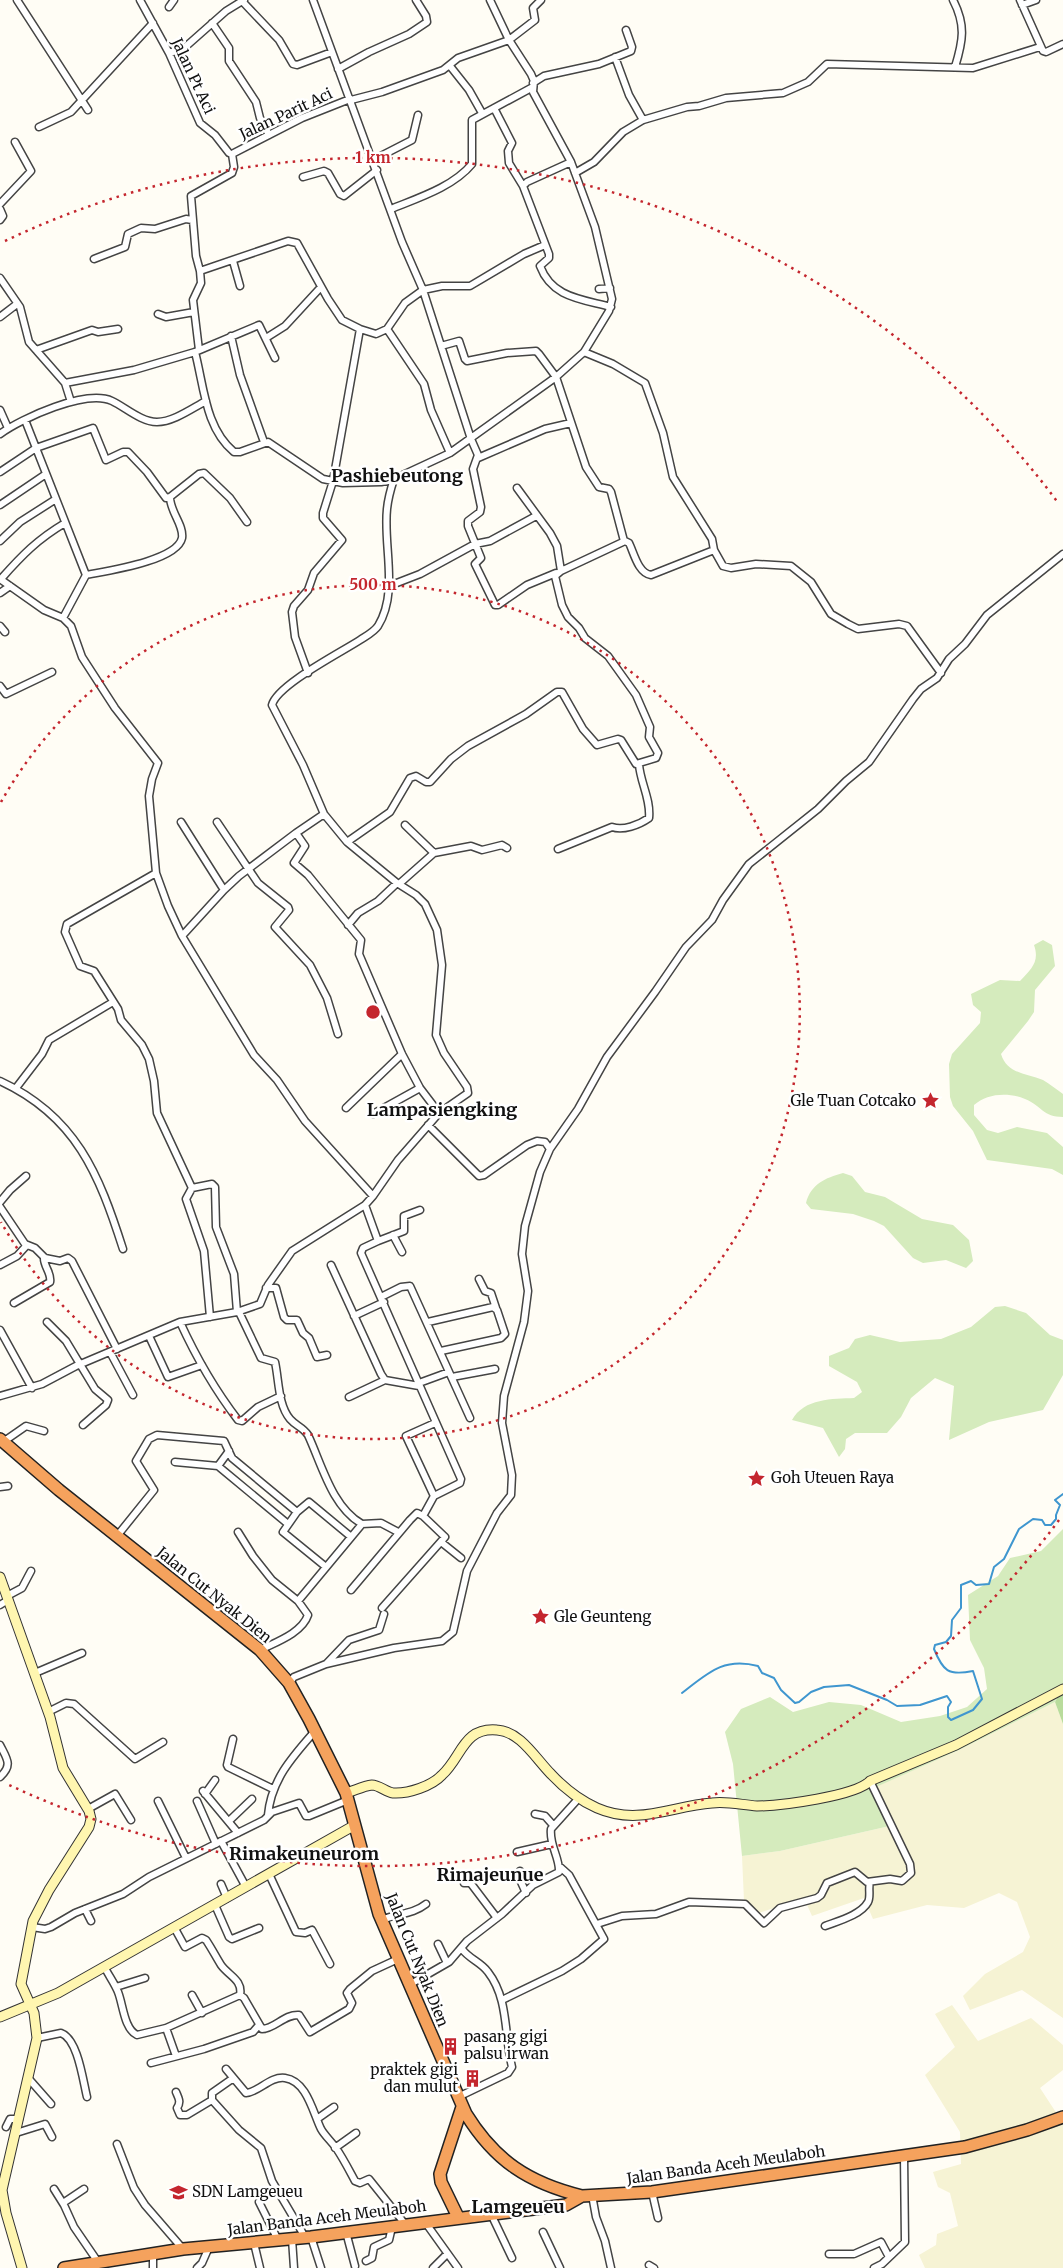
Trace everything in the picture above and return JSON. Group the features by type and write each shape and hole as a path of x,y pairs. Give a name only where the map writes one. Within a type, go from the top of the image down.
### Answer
{"highway":[{"name":"Jalan Cut Nyak Dien","path":"1,1440 92,1517 260,1650 288,1683 315,1731 347,1796 382,1920 460,2102 480,2137 502,2159 519,2171 559,2190 587,2195"},
{"path":"458,2217 441,2182 440,2174 460,2102"},
{"name":"Jalan Banda Aceh Meulaboh","path":"64,2268 183,2249 308,2237 566,2204 587,2195 652,2192 904,2156 982,2144 1063,2117"}],"street":[{"path":"17,0 88,110"},
{"name":"Jalan Pt Aci","path":"140,0 169,53 200,123 233,153"},
{"path":"169,7 174,0"},
{"path":"169,53 183,49 242,0 279,40 292,64 297,65 332,52"},
{"path":"313,0 403,245 423,290 478,458"},
{"path":"338,70 369,52 409,34 427,22 426,16 416,0"},
{"path":"233,153 234,167 232,173 191,196 196,256 200,271 200,283 193,298 197,351 206,402 218,434 234,452 240,452 264,442 270,442 323,479 338,482 381,482 394,479 450,453 556,377 584,352 611,306 610,288 595,227 571,162 534,92 531,74 509,40 490,0"},
{"name":"Jalan Parit Aci","path":"233,153 302,118 350,100 390,89 450,66 458,58 509,40 535,20 533,8 541,0"},
{"path":"953,0 961,15 963,35 956,67"},
{"path":"1036,0 1021,3 1040,47 1046,52 1063,44"},
{"path":"39,126 66,116 153,23"},
{"path":"212,23 229,48 228,60 256,102 260,118 269,135"},
{"path":"391,209 441,187 467,170 472,164 471,122 482,113 533,85 544,76 599,64 632,49 626,30"},
{"path":"575,173 594,162 623,132 643,120 726,98 783,92 808,82 827,64 973,68 1040,47"},
{"path":"615,57 629,95 643,120"},
{"path":"450,66 465,85 482,113"},
{"path":"494,108 512,143 508,151 509,163 523,186 549,256 540,266 553,288 577,298 611,306"},
{"path":"373,160 412,140 418,115"},
{"path":"0,204 30,171 14,142"},
{"path":"523,186 527,182 571,162"},
{"path":"303,177 324,170 328,173 340,194 344,196 377,170"},
{"path":"0,209 2,216 0,220"},
{"path":"94,259 125,247 128,234 139,228 149,230 186,219 192,220"},
{"path":"200,271 293,241 342,320 376,334 387,329 405,303 423,290 442,286 470,286 524,254 545,244"},
{"path":"233,261 240,286"},
{"path":"0,278 20,307 26,336 65,383 71,402"},
{"path":"266,338 285,326 321,287"},
{"path":"599,289 610,288"},
{"path":"0,317 17,304"},
{"path":"158,314 166,316 194,312"},
{"path":"65,383 134,370 197,351 258,325 275,358"},
{"path":"36,350 92,330 98,332 118,329"},
{"path":"308,674 295,637 292,612 294,606 308,590 314,573 341,543 340,536 323,518 338,482 360,329"},
{"path":"387,329 424,384 431,410 450,453"},
{"path":"231,336 240,374 264,442"},
{"path":"441,346 458,340 467,361 507,354 536,352 556,377 586,467 599,488 609,489 611,492 624,541"},
{"path":"584,352 613,364 645,384 666,443 668,461 673,477 712,539 714,550 723,565 726,567 784,564 798,570 811,582 831,614 856,628 899,624 907,626 941,673"},
{"path":"0,434 25,420 71,402 90,398 106,399 146,420 155,422 175,417 206,402"},
{"path":"0,410 8,428"},
{"path":"25,420 86,575"},
{"path":"571,422 545,429 478,458 473,469 481,507 480,512 468,521 481,558 475,564 495,605 498,605 527,585 624,541 629,542 641,570 651,575 714,550"},
{"path":"0,472 36,448 93,428 106,460 123,452 128,452 147,472 166,498 204,472 230,498 247,522"},
{"path":"0,505 46,474"},
{"path":"0,1396 32,1388 81,1364 180,1322 238,1312 261,1303 266,1288 292,1251 365,1205 398,1160 428,1125 439,1113 464,1096 468,1090 444,1053 436,1035 442,965 437,930 421,899 347,842 324,814 303,765 272,705 279,692 377,627 383,615 389,586 387,507 394,479"},
{"path":"347,842 390,812 397,803 401,790 410,778 416,776 430,782 451,760 468,746 526,714 557,692 562,692 583,729 597,745 618,739 621,740 632,762 639,764 656,758 658,753 649,737 650,727 636,695 608,656 585,638 579,628 568,617 556,583 559,572 558,546 517,488"},
{"path":"62,618 86,575 147,561 178,545 182,537 181,527 170,507 170,497"},
{"path":"0,541 20,522 56,499"},
{"path":"389,586 420,574 475,544 490,541 536,516"},
{"path":"65,523 38,540 22,554 1,579 44,610 62,618 72,628 81,654 115,708 158,763 152,779 149,796 156,873 182,936 254,1055 276,1080 305,1120 373,1196"},
{"path":"288,1683 294,1677 326,1664 394,1648 442,1641 453,1632 467,1571 497,1513 511,1495 512,1475 502,1424 504,1391 524,1322 528,1291 522,1254 525,1226 540,1172 550,1149 578,1109 607,1057 686,947 712,920 749,864 818,809 846,781 869,762 921,689 941,673 949,659 965,644 987,615 1063,554"},
{"path":"0,593 10,586"},
{"path":"0,626 5,632"},
{"path":"0,686 6,694 52,672"},
{"path":"558,849 612,827 620,829 642,823 649,818 648,798 639,764"},
{"path":"182,936 224,890 296,833 324,814"},
{"path":"181,822 224,890"},
{"path":"217,822 258,883 288,908 289,910 276,924 276,929 310,965 327,998 338,1034"},
{"path":"405,825 434,852"},
{"path":"296,833 305,846 294,863 308,875 361,940 359,954 402,1054 420,1088 439,1113"},
{"path":"348,925 358,914 378,901 434,852 471,846 482,850 502,845 507,848"},
{"path":"156,873 65,927 80,966 94,971 114,1002 121,1020 142,1045 149,1059 154,1081 157,1113 192,1188"},
{"path":"16,1088 42,1054 49,1040 114,1002"},
{"path":"346,1108 402,1054"},
{"path":"0,1081 16,1088 61,1123 91,1164 108,1201 123,1249"},
{"path":"373,1114 420,1088"},
{"path":"428,1125 479,1176 532,1142 545,1142 550,1149"},
{"path":"0,1202 26,1176"},
{"path":"192,1188 212,1184 215,1187 216,1227 234,1274 238,1312 261,1358 275,1362 280,1396 289,1418 300,1425 308,1435 342,1508 352,1518 362,1524 381,1524 398,1532"},
{"path":"192,1188 186,1199 204,1251 210,1317"},
{"path":"365,1205 378,1241"},
{"path":"0,1207 27,1245 35,1248 44,1257 57,1261 68,1258 72,1261 134,1395"},
{"path":"420,1210 404,1216 406,1228 363,1248 361,1253 462,1481 434,1496 423,1516"},
{"path":"393,1235 402,1252"},
{"path":"0,1265 17,1256 27,1245"},
{"path":"14,1303 50,1282 51,1276 44,1262 44,1257"},
{"path":"331,1265 381,1374 386,1380"},
{"path":"441,1351 504,1336 491,1292 485,1291 479,1279"},
{"path":"354,1316 401,1287 410,1286 470,1418"},
{"path":"266,1288 276,1288 285,1318 297,1320 303,1333 309,1338 316,1357 327,1355"},
{"path":"428,1322 496,1308"},
{"path":"47,1322 66,1341 95,1389 108,1400 84,1425"},
{"path":"180,1322 219,1395 240,1421 258,1407 280,1396"},
{"path":"0,1330 32,1388"},
{"path":"149,1336 169,1377 202,1365"},
{"path":"349,1397 386,1380 419,1385 450,1375 495,1370"},
{"path":"434,1496 406,1436 435,1423"},
{"path":"1,1440 26,1426 44,1431"},
{"path":"118,1536 154,1490 136,1461 152,1436 157,1435 224,1441 232,1458 297,1512"},
{"path":"218,1466 229,1451"},
{"path":"175,1462 218,1466 288,1524"},
{"path":"241,1484 250,1474"},
{"path":"0,1487 8,1486"},
{"path":"264,1503 272,1493"},
{"path":"326,1566 283,1532 297,1512 309,1502 350,1536"},
{"path":"326,1664 350,1640 379,1630 383,1611 445,1536 417,1513 398,1532 351,1590"},
{"path":"298,1601 350,1536 362,1524"},
{"path":"238,1532 253,1556 272,1580 298,1601 308,1615 304,1623 296,1631 260,1650"},
{"path":"441,1542 461,1558"},
{"path":"0,1605 22,1588 30,1571"},
{"path":"0,1577 48,1712 63,1768 88,1809 92,1820 36,1911 21,1984 37,2026 37,2038 29,2079 17,2118 16,2133 2,2190 6,2213 22,2268"},
{"path":"35,1673 82,1653"},
{"path":"268,1815 299,1803 306,1816 309,1816 373,1785 393,1793 430,1784 443,1775 472,1735 488,1730 499,1730 512,1735 522,1742 551,1775 578,1799 599,1809 616,1813 648,1815 711,1803 758,1806 832,1796 864,1788 870,1781 956,1746 1063,1690"},
{"path":"48,1712 66,1703 74,1704 135,1759 163,1742"},
{"path":"32,1927 45,1929 52,1927 86,1909 123,1894 149,1876 264,1820 268,1815 273,1789 288,1762 315,1731"},
{"path":"233,1739 228,1767 273,1789"},
{"path":"0,1745 9,1766 8,1770 0,1777"},
{"path":"214,1780 204,1792 238,1833"},
{"path":"597,1924 622,1916 656,1914 684,1903 698,1902 720,1905 745,1904 764,1922 780,1908 817,1898 830,1881 855,1872 870,1882 890,1879 902,1881 911,1873 911,1869 870,1781"},
{"path":"88,1809 115,1794 131,1820"},
{"path":"229,1821 252,1799"},
{"path":"409,1985 447,1963 462,1949 467,1941 497,1918 533,1885 557,1875 559,1866 550,1834 553,1825 578,1799"},
{"path":"158,1801 186,1858"},
{"path":"197,1801 218,1842 246,1887"},
{"path":"535,1814 545,1816 553,1825"},
{"path":"0,2017 58,1993 105,1968 355,1825"},
{"path":"517,1852 552,1844"},
{"path":"502,2000 581,1959 604,1939 569,1875 559,1866"},
{"path":"520,1871 521,1882 526,1893"},
{"path":"269,1874 296,1932 305,1934 312,1930 330,1964"},
{"path":"464,1883 470,1882 497,1918"},
{"path":"825,1926 853,1916 867,1905 870,1882"},
{"path":"221,1884 227,1898"},
{"path":"382,1920 396,1915 408,1914 426,1904"},
{"path":"215,1905 225,1930 232,1939 258,1928"},
{"path":"86,1909 91,1921"},
{"path":"174,1927 185,1947 202,1938 206,1940 222,1967 237,1981 241,1990 240,1995"},
{"path":"438,1944 447,1963"},
{"path":"460,2102 511,2071 502,2000 489,1972 479,1962 468,1957 462,1949"},
{"path":"240,1995 244,1998 259,2025 265,2029 283,2018 299,2015 310,2032 352,2006 347,1993 350,1989 372,1971 398,1959"},
{"path":"105,1968 116,1987 129,2026 134,2033 142,2035 166,2028 240,1995"},
{"path":"116,1987 146,1978"},
{"path":"192,1995 202,2013"},
{"path":"151,2063 253,2032 259,2025"},
{"path":"166,2028 176,2056"},
{"path":"37,2038 61,2033 69,2038 79,2060 86,2097"},
{"path":"226,2069 232,2079 246,2094 252,2093 270,2082 285,2078 300,2088 321,2129 355,2181 360,2183 369,2180 405,2224"},
{"path":"29,2079 51,2104"},
{"path":"232,2079 212,2093 212,2100 238,2130 261,2148 272,2181 308,2237 321,2268"},
{"path":"176,2092 180,2103 177,2108 180,2115 184,2116 212,2100"},
{"path":"317,2119 334,2107"},
{"path":"6,2127 9,2120 17,2118"},
{"path":"16,2133 45,2124 52,2137"},
{"path":"335,2148 356,2134"},
{"path":"117,2144 137,2194 183,2249"},
{"path":"874,2268 882,2264 905,2242 904,2156"},
{"path":"63,2203 84,2189"},
{"path":"54,2190 63,2203 74,2227 98,2262"},
{"path":"652,2192 658,2218"},
{"path":"587,2195 605,2242 612,2268"},
{"path":"259,2202 278,2240"},
{"path":"491,2214 512,2258"},
{"path":"425,2222 458,2268"},
{"path":"366,2261 372,2258 374,2247 389,2240 392,2227"},
{"path":"346,2232 355,2266"},
{"path":"543,2232 560,2268"},
{"path":"292,2238 294,2268"},
{"path":"830,2254 854,2254 881,2242 889,2257"},
{"path":"254,2243 260,2268"},
{"path":"197,2268 202,2263 209,2246"},
{"path":"153,2254 153,2268"},
{"path":"433,2268 447,2254"}],"shaded area":[{"path":"1055,1702 1063,1724 1063,2018 1022,1990 970,2010 963,1996 985,1974 1023,1952 1030,1937 1017,1902 999,1893 964,1908 927,1905 873,1919 864,1898 812,1916 804,1898 756,1914 744,1901 742,1856 780,1851 894,1825 875,1787 959,1750"},
{"path":"952,2005 978,2041 1031,2018 1063,2045 1063,2070 1040,2088 1063,2123 1063,2268 925,2268 919,2255 936,2245 937,2234 958,2226 950,2193 938,2187 933,2172 961,2164 960,2132 925,2075 955,2047 935,2014"}],"green space":[{"path":"1043,940 1052,945 1055,966 1035,990 1034,1012 1001,1054 1004,1061 1012,1069 1043,1080 1063,1094 1063,1117 1051,1115 1025,1099 1012,1095 992,1096 979,1101 974,1105 974,1115 987,1130 998,1133 1017,1127 1047,1133 1063,1147 1063,1175 1052,1169 987,1160 973,1131 953,1106 950,1097 949,1064 952,1054 980,1023 981,1012 973,1005 971,994 1000,980 1020,981 1031,969 1035,961 1036,951 1034,945"},
{"path":"843,1173 852,1176 865,1192 885,1197 922,1219 953,1225 969,1240 973,1261 966,1268 946,1260 923,1263 913,1258 884,1226 874,1221 853,1214 811,1209 806,1203 808,1196 815,1186 830,1177"},
{"path":"1005,1306 1026,1313 1050,1335 1063,1340 1063,1375 1043,1410 989,1422 949,1440 954,1386 935,1378 911,1398 901,1417 887,1433 855,1433 846,1439 845,1449 839,1457 823,1428 792,1420 804,1407 811,1404 820,1401 854,1398 862,1392 857,1382 829,1366 829,1356 849,1348 855,1339 870,1335 900,1342 941,1339 971,1327 995,1307"},
{"path":"1063,1529 1063,1687 1055,1702 959,1750 876,1787 894,1825 780,1851 742,1856 733,1764 725,1732 741,1709 770,1697 793,1712 829,1702 861,1705 901,1722 940,1716 967,1707 987,1689 984,1668 970,1640 968,1595 998,1576 1010,1558 1041,1551"},
{"path":"1063,1687 1063,1724 1055,1702"}],"waterway":[{"path":"682,1693 708,1673 725,1665 746,1664 758,1666 762,1673 774,1678 781,1690 795,1703 811,1692 824,1687 849,1685 897,1706 920,1705 947,1696 951,1702 948,1707 948,1717 951,1720 973,1710 982,1699 973,1671 958,1673 947,1670 937,1656 934,1649 935,1645 946,1642 951,1636 952,1620 961,1608 961,1585 971,1581 976,1585 989,1584 994,1567 1004,1559 1019,1529 1033,1519 1042,1520 1045,1525 1051,1525 1056,1519 1060,1505 1055,1500 1063,1494"}],"place":[{"name":"Gle Tuan Cotcako","path":"930,1101"},
{"name":"Goh Uteuen Raya","path":"757,1478"},
{"name":"Gle Geunteng","path":"540,1617"},
{"name":"pasang gigi palsu irwan","path":"450,2046"},
{"name":"praktek gigi dan mulut","path":"472,2079"},
{"name":"SDN Lamgeueu","path":"178,2192"}],"district":[{"name":"Pashiebeutong","path":"397,476"},
{"name":"Lampasiengking","path":"442,1110"},
{"name":"Rimakeuneurom","path":"304,1854"},
{"name":"Rimajeunue","path":"490,1875"},
{"name":"Lamgeueu","path":"518,2207"}]}
